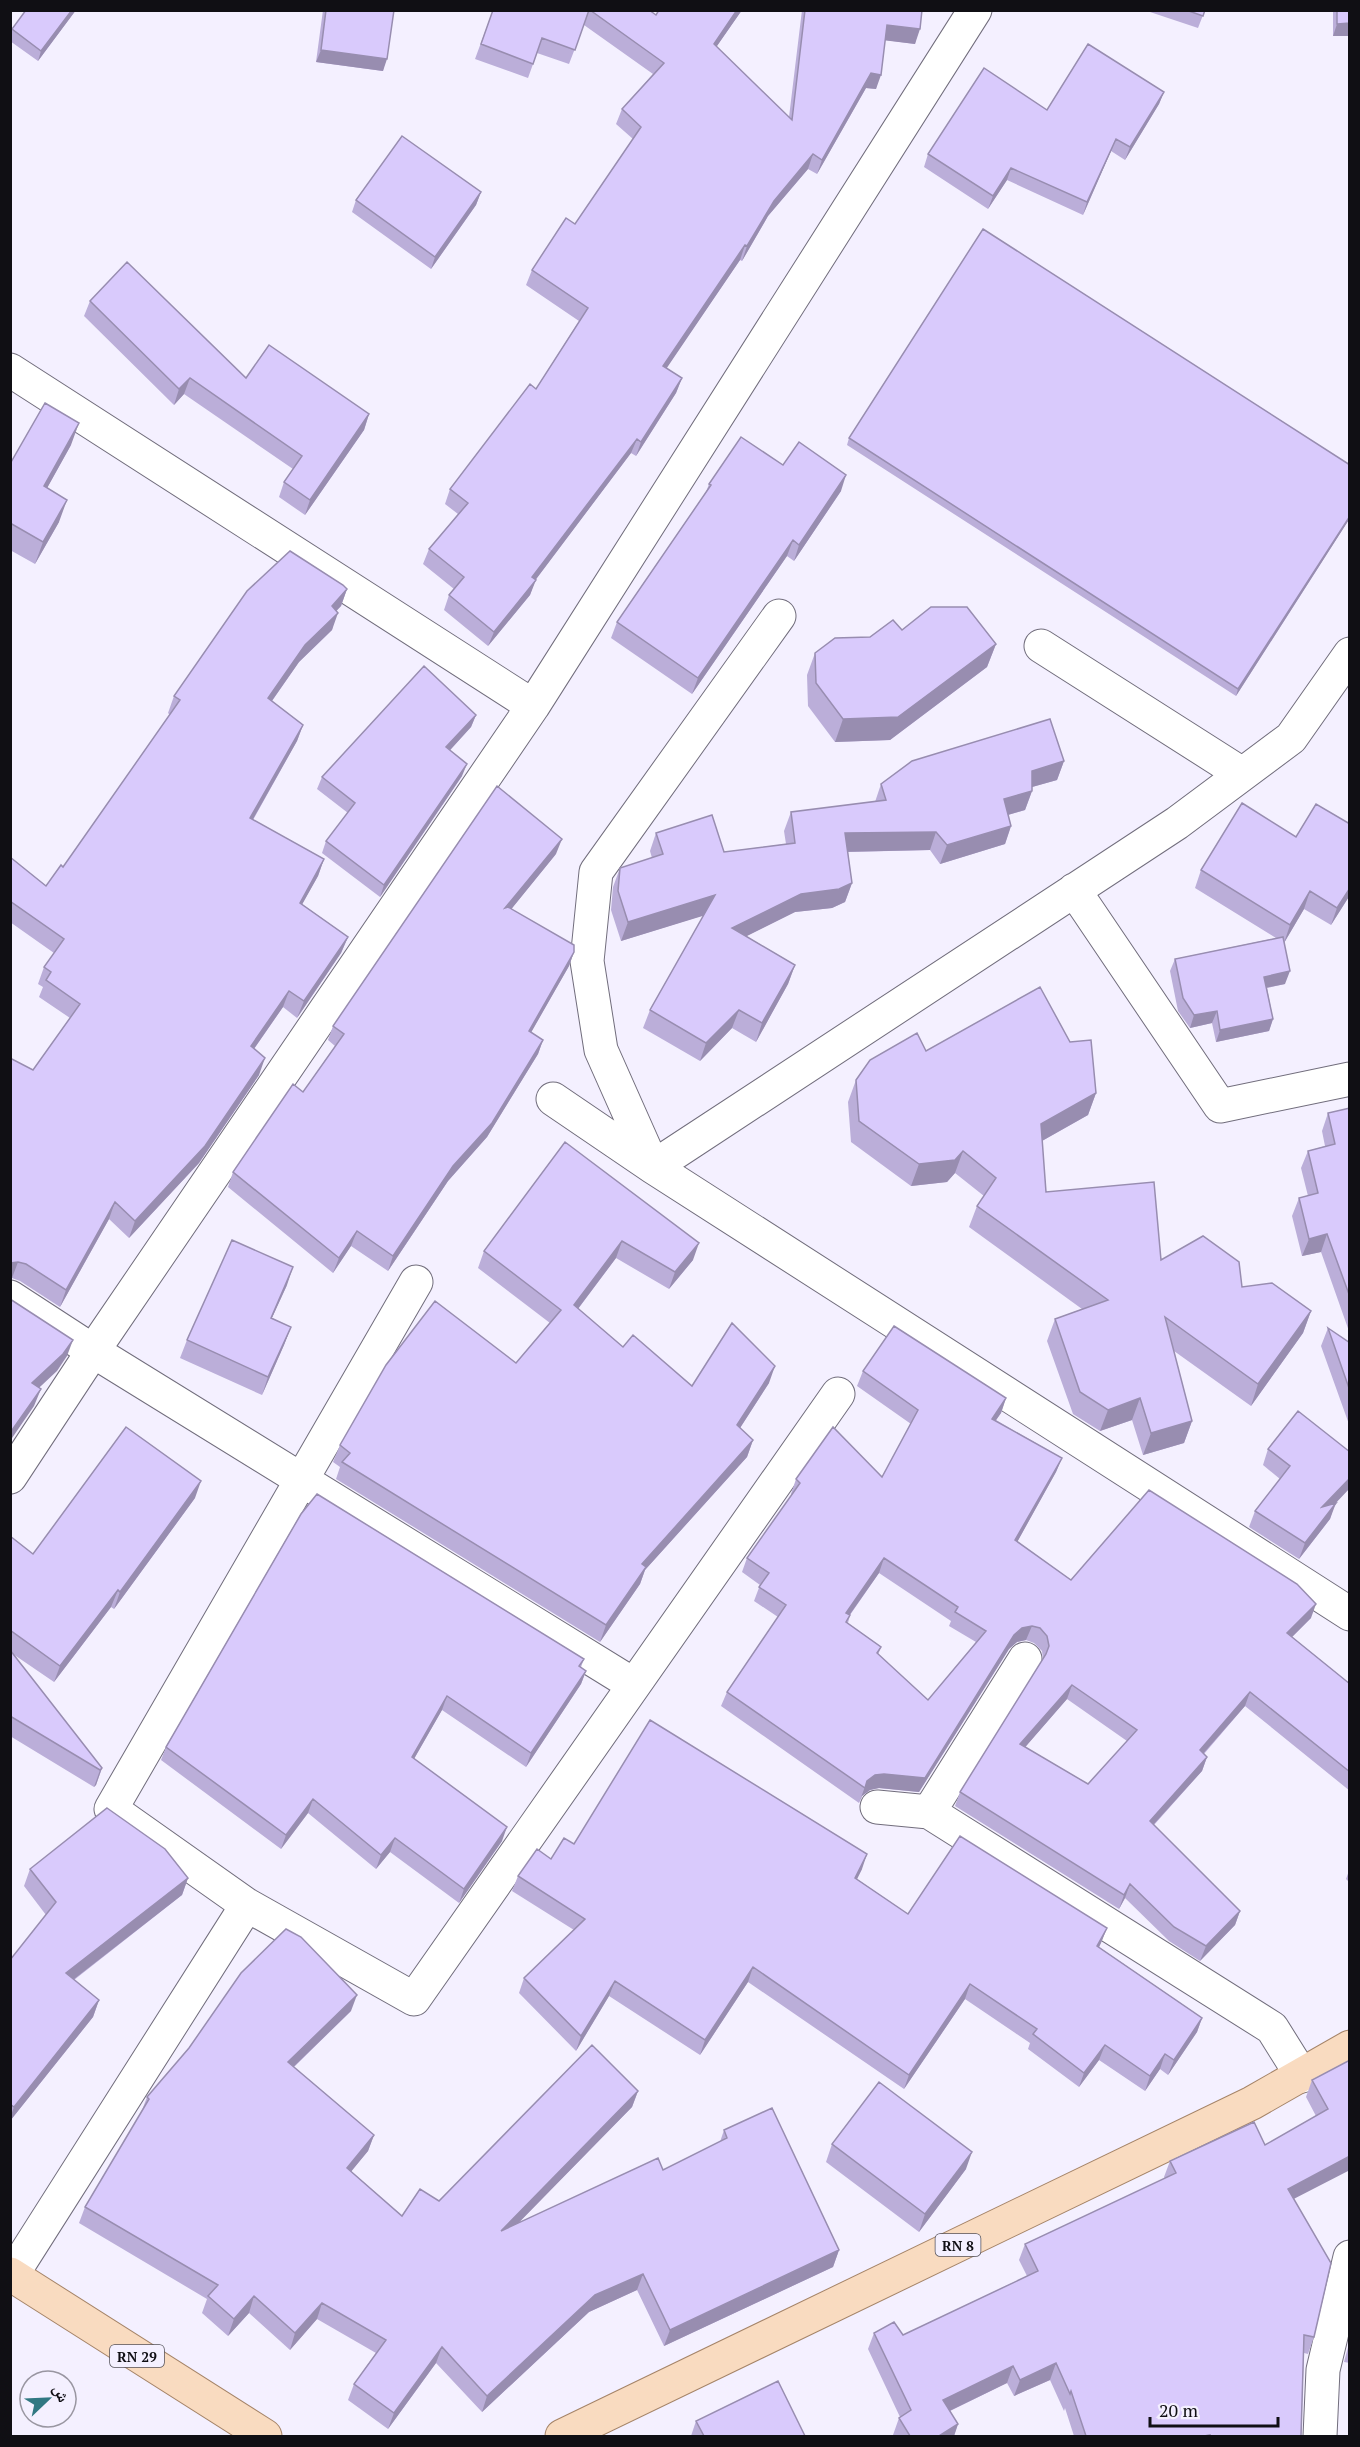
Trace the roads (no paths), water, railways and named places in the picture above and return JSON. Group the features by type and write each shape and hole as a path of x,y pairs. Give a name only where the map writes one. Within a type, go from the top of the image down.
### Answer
{"main road":[{"name":"RN 8","path":"562,2436 1252,2103 1350,2048"},
{"name":"RN 29","path":"11,2274 229,2425 264,2436"}],"street":[{"path":"10,1477 533,706 975,10"},
{"path":"10,370 533,706"},
{"path":"653,1167 601,1050 587,961 596,872 779,615"},
{"path":"1041,646 1242,774"},
{"path":"653,1167 1177,823 1291,738 1350,654"},
{"path":"1074,890 1220,1106 1350,1078"},
{"path":"553,1099 653,1167 1350,1614"},
{"path":"416,1282 111,1809 247,1905 414,1999 838,1394"},
{"path":"10,1298 93,1352 634,1685"},
{"path":"929,1812 1025,1659"},
{"path":"877,1807 929,1812 1272,2028 1302,2076"},
{"path":"11,2274 247,1905"},
{"path":"1320,2436 1323,2370 1350,2257"}]}
